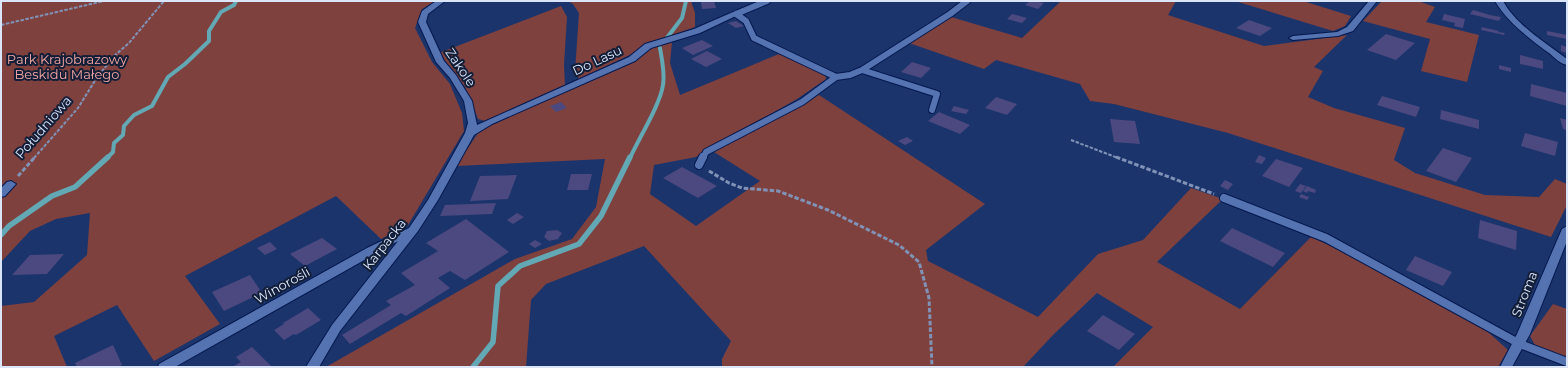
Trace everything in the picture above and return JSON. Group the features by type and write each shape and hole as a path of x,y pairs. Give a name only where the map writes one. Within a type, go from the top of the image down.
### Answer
{"street":[{"name":"Zakole","path":"441,1 425,13 422,22 440,62 453,77 468,101 473,123 470,133"},
{"path":"1294,38 1338,34 1350,29 1374,1"},
{"path":"1499,1 1502,8 1531,36 1567,63"},
{"name":"Do Lasu","path":"470,133 489,122 632,58 648,46 697,31 736,14"},
{"name":"Karpacka","path":"312,367 336,328 414,229 433,200 470,133"},
{"path":"1,194 11,184"},
{"name":"Winorośli","path":"164,367 364,255 414,229"},
{"name":"Stroma","path":"1506,367 1520,344 1567,229"}],"lane":[{"path":"736,14 767,1"},
{"path":"699,165 706,152 802,102 836,77 850,75 862,70 950,14 967,1"},
{"path":"736,14 746,21 754,38 836,77"},
{"path":"862,70 937,94 932,110"},
{"path":"1224,198 1326,238 1520,344 1567,362"}],"path":[{"path":"1,25 104,1"},
{"name":"Południowa","path":"11,184 78,108 96,79 114,56 129,43 164,1"},
{"path":"1071,140 1224,198"},
{"path":"699,165 728,183 742,188 778,191 828,210 899,245 919,262 929,298 932,367"}],"green space":[{"name":"Park Krajobrazowy Beskidu Małego","path":"1,1 436,1 422,9 415,28 432,62 450,84 462,113 464,131 408,225 381,239 336,196 185,276 220,324 154,361 117,305 54,336 67,367 1,367 1,306 34,302 87,255 90,213 56,219 30,231 1,262"},
{"path":"568,1 691,1 695,13 695,27 643,46 636,52 579,79 575,71 579,13 573,4"},
{"path":"1057,1 1176,1 1168,15 1264,46 1347,35 1314,67 1323,71 1308,97 1334,108 1405,128 1394,160 1415,173 1485,195 1539,197 1555,179 1567,184 1567,205 1551,237 1228,133 1114,104 1090,101 1080,84 996,60 984,69 909,43 951,17 1022,38 1060,2"},
{"path":"1235,1 1303,1 1351,16 1345,26 1333,31"},
{"path":"1382,1 1418,1 1435,7 1426,22 1479,35 1467,82 1421,71 1430,39 1363,21"},
{"path":"561,6 567,17 564,65 565,86 485,121 478,119 465,87 439,53"},
{"path":"672,42 670,63 680,95 779,54 825,74 826,79 797,99 696,157 654,165 650,194 696,226 760,181 714,152 819,95 985,204 926,250 928,261 1038,317 1098,254 1143,240 1191,188 1223,199 1157,262 1240,309 1311,237 1333,247 1488,332 1508,350 1498,367 1113,367 1153,327 1097,293 1053,335 1023,367 722,367 722,359 731,341 644,246 546,284 531,300 526,367 326,367 515,259 572,239 596,207 605,159 456,166 478,133 499,121 632,63 651,48"},
{"path":"1553,304 1567,309 1567,359 1536,347 1530,336"}],"building":[{"path":"714,1 716,8 702,9 701,2"},
{"path":"1030,1 1044,3 1038,9 1025,5"},
{"path":"1473,10 1501,17 1499,21 1470,14"},
{"path":"1012,14 1027,18 1022,23 1007,19"},
{"path":"1444,14 1465,19 1463,28 1454,26 1455,23 1442,20"},
{"path":"1249,20 1272,28 1260,36 1236,28"},
{"path":"736,21 744,26 736,28 728,23"},
{"path":"1482,27 1505,33 1504,35 1481,30"},
{"path":"1547,31 1567,35 1567,39 1547,35"},
{"path":"1386,34 1415,43 1396,60 1367,50"},
{"path":"702,40 713,46 693,55 682,48"},
{"path":"1561,45 1567,47 1567,53 1561,51"},
{"path":"707,51 722,59 706,67 691,59"},
{"path":"1520,55 1543,61 1543,69 1520,64"},
{"path":"912,62 931,68 921,78 901,72"},
{"path":"1499,65 1511,68 1511,72 1499,69"},
{"path":"1531,84 1567,93 1567,106 1530,96"},
{"path":"1382,96 1420,107 1416,117 1377,105"},
{"path":"996,97 1017,104 1007,115 985,108"},
{"path":"561,102 567,108 556,112 550,106"},
{"path":"954,106 969,110 966,114 951,111"},
{"path":"1441,110 1479,120 1479,129 1440,119"},
{"path":"939,112 970,125 960,134 928,121"},
{"path":"1560,118 1567,120 1567,130 1563,129"},
{"path":"1110,119 1135,121 1140,144 1114,142"},
{"path":"1525,133 1558,142 1555,156 1521,146"},
{"path":"907,137 913,141 905,145 898,141"},
{"path":"1443,148 1472,158 1456,182 1426,171"},
{"path":"1259,155 1266,158 1262,164 1255,162"},
{"path":"1276,159 1303,168 1289,187 1262,176"},
{"path":"682,167 717,186 698,198 663,178"},
{"path":"571,174 592,174 588,190 567,190"},
{"path":"517,175 508,199 470,201 480,176"},
{"path":"1225,180 1233,184 1228,190 1220,186"},
{"path":"1300,184 1306,186 1301,193 1295,191"},
{"path":"1307,186 1316,190 1315,193 1308,191 1307,193 1303,191"},
{"path":"1301,194 1309,197 1307,200 1299,197"},
{"path":"496,203 492,214 440,216 445,205"},
{"path":"517,213 524,217 513,224 507,220"},
{"path":"466,219 509,252 465,280 450,271 438,278 450,288 406,316 401,313 350,344 342,335 391,305 386,301 415,285 401,273 438,251 426,243"},
{"path":"1480,220 1517,231 1516,250 1478,238"},
{"path":"1232,228 1285,253 1273,267 1220,241"},
{"path":"557,230 562,233 558,239 549,241 544,237 547,231"},
{"path":"322,238 337,249 305,266 290,254"},
{"path":"535,240 542,244 535,248 529,244"},
{"path":"270,242 277,249 265,255 257,248"},
{"path":"64,254 47,274 12,275 30,255"},
{"path":"1415,256 1452,272 1443,286 1406,270"},
{"path":"250,275 262,293 224,311 212,292"},
{"path":"308,308 321,320 296,335 294,334 284,340 274,330 284,324 283,323"},
{"path":"1103,315 1135,334 1119,350 1087,331"},
{"path":"113,345 122,365 118,367 77,367 75,363"},
{"path":"252,347 272,367 232,367 241,362 236,357"}],"waterway":[{"path":"108,157 113,152 114,143 123,135 124,126 134,115 152,106 168,77 185,64 209,41 209,31 221,12 234,5 236,1"},
{"path":"666,39 682,18 686,1"},
{"path":"630,158 654,112 661,93 664,76 660,48"},
{"path":"1,235 9,226 52,196 75,187 108,157"},
{"path":"473,367 493,342 498,286 520,266 579,244 601,216 630,157"}]}
